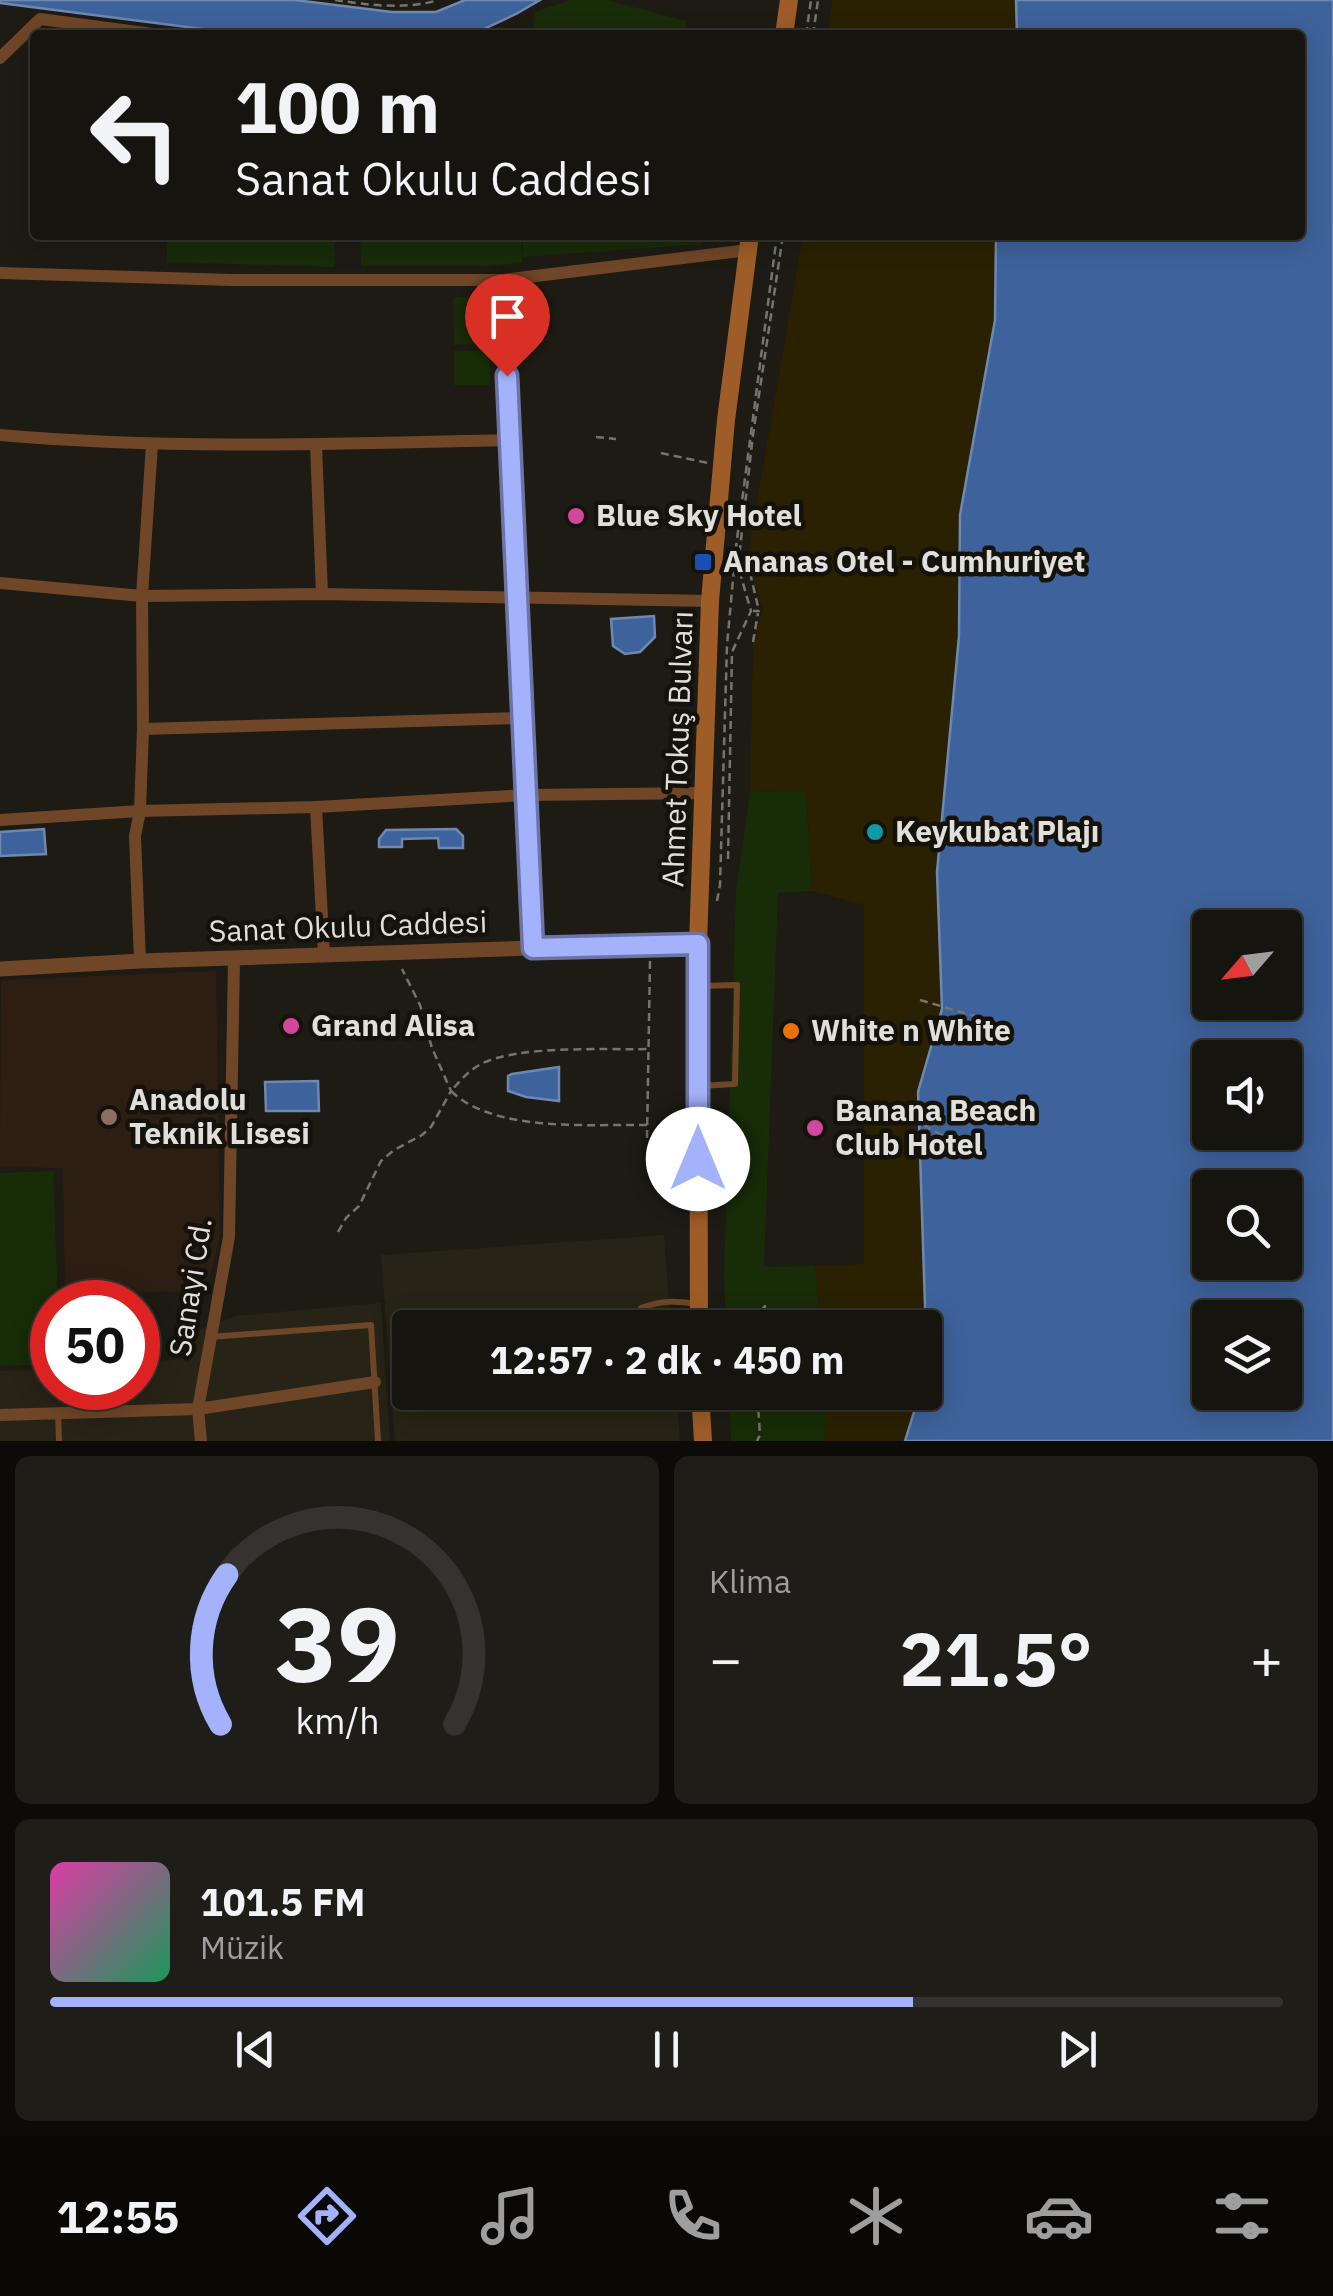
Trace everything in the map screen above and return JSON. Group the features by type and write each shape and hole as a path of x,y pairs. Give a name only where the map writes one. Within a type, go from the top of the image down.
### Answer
{"main road":[{"path":"785,30 789,0"},
{"name":"Ahmet Tokuş Bulvarı","path":"698,1310 698,944 710,601 749,242"},
{"path":"701,1410 703,1441"}],"street":[{"path":"0,58 40,19 122,30"},
{"path":"0,272 232,280 503,280 749,242"},
{"path":"503,280 533,948"},
{"path":"0,434 152,444 509,440"},
{"path":"140,961 135,836 140,811 142,596 152,444"},
{"path":"316,444 322,594"},
{"path":"0,583 142,596 322,594 710,601"},
{"path":"142,729 522,718"},
{"path":"0,820 526,795 704,793"},
{"path":"316,807 324,955"},
{"name":"Sanat Okulu Caddesi","path":"0,969 698,944"},
{"name":"Sanayi Cd.","path":"201,1441 198,1409 228,1237 234,960"},
{"path":"0,1416 198,1409 375,1382"}],"lane":[{"path":"698,986 737,985 735,1084 698,1086"},
{"path":"641,1308 672,1300 698,1305"},
{"path":"209,1337 372,1324 378,1441"},
{"path":"58,1414 59,1441"}],"path":[{"path":"334,0 372,6 438,0"},
{"path":"807,30 811,0"},
{"path":"814,30 818,0"},
{"path":"728,859 732,652 751,611 738,566 779,240"},
{"path":"716,903 720,885 727,645 736,547 779,240"},
{"path":"596,437 616,439"},
{"path":"660,453 722,466"},
{"path":"746,560 758,612 754,642"},
{"path":"751,611 758,612"},
{"path":"399,952 451,1092 470,1105 530,1123 647,1125"},
{"path":"650,954 646,1139 682,1140"},
{"path":"920,1000 1012,1026"},
{"path":"338,1232 359,1206 381,1160 422,1136 451,1092 483,1063 548,1051 648,1049"},
{"path":"912,1119 971,1151"},
{"path":"758,1410 758,1441"}],"shaded area":[{"name":"Anadolu Teknik Lisesi","path":"216,971 220,1237 206,1291 160,1292 160,1280 65,1280 63,1168 0,1167 1,980"},
{"path":"664,1235 670,1310 392,1310 392,1401 381,1255"},
{"path":"381,1303 390,1441 0,1441 0,1371 30,1369 30,1410 160,1410 160,1361 186,1359 201,1329 235,1316"},
{"path":"393,1410 677,1410 680,1441 395,1441"}],"green space":[{"path":"571,0 607,0 686,21 687,30 533,30 534,12"},
{"path":"167,240 334,240 335,267 167,262"},
{"path":"360,240 521,240 522,256 524,240 702,240 702,244 522,257 522,263 484,266 361,266"},
{"path":"479,296 480,344 454,345 453,297"},
{"path":"489,350 490,385 454,385 454,351"},
{"path":"806,791 812,891 778,893 764,1267 815,1266 819,1310 725,1310 736,890 750,792"},
{"path":"53,1171 57,1280 30,1280 30,1365 0,1366 0,1173"},
{"path":"730,1410 826,1410 825,1441 731,1441"}],"sand":[{"path":"832,0 1016,0 1017,30 829,30"},
{"name":"Keykubat Plajı","path":"802,240 996,240 995,320 960,515 959,636 937,872 942,1009 918,1092 925,1310 819,1310 815,1266 864,1264 864,905 812,891 806,791 750,792 753,642 763,609 747,560"},
{"path":"826,1410 915,1410 905,1441 825,1441"}],"water":[{"path":"295,0 392,12 436,12 465,0 540,0 482,30 210,30 0,3"},
{"path":"1016,0 1333,0 1333,1441 905,1441 915,1410 942,1410 942,1310 925,1310 918,1092 942,1009 937,872 959,636 960,515 995,320 996,240 1305,240 1305,30 1017,30"},
{"path":"654,616 655,637 640,652 625,654 613,646 611,619"},
{"path":"44,829 46,854 0,856 0,832"},
{"path":"456,829 463,836 463,848 439,848 438,838 402,839 402,847 379,847 379,839 386,830"},
{"path":"559,1067 559,1101 508,1091 508,1076 512,1074"},
{"path":"318,1081 319,1111 266,1111 265,1082"}],"place":[{"name":"Blue Sky Hotel","path":"576,516"},
{"name":"Ananas Otel - Cumhuriyet","path":"703,562"},
{"name":"Keykubat Plajı","path":"875,832"},
{"name":"Grand Alisa","path":"291,1026"},
{"name":"White n White","path":"791,1031"},
{"name":"Anadolu Teknik Lisesi","path":"109,1117"},
{"name":"Banana Beach Club Hotel","path":"815,1128"}],"route":[{"path":"507,376 533,948 698,944 698,1159"}]}
